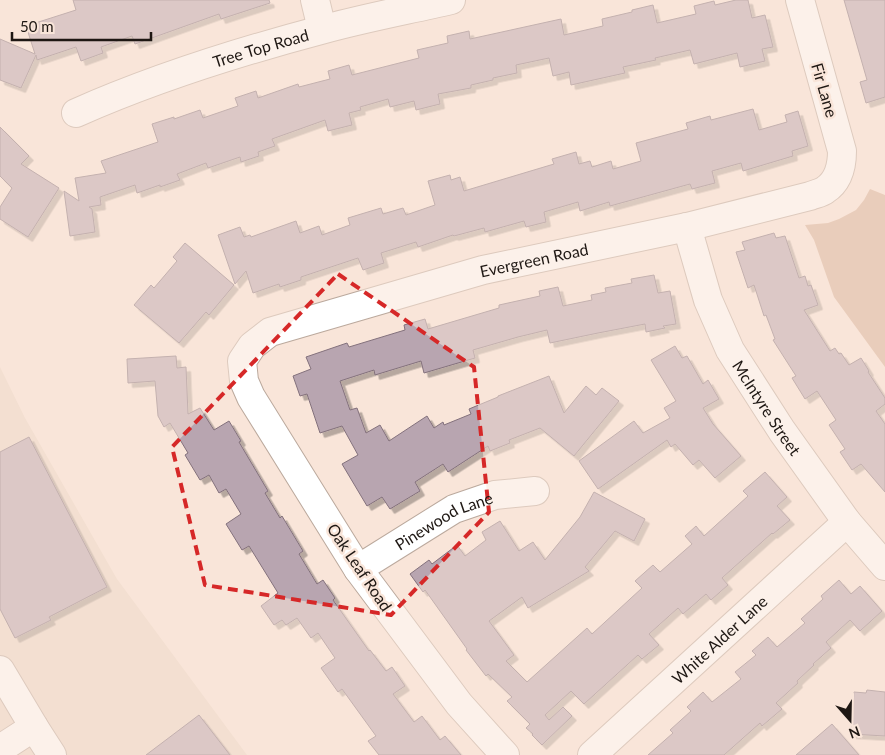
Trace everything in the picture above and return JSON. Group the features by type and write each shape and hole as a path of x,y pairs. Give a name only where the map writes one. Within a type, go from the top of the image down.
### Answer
{"street":[{"path":"315,0 322,29"},
{"name":"Tree Top Road","path":"76,113 116,96 209,63 322,29 451,0"},
{"name":"Fir Lane","path":"800,0 842,150 842,165 836,179"},
{"name":"Evergreen Road","path":"242,361 252,346 270,332 483,270 687,227 810,196 825,190 836,179"},
{"name":"McIntyre Street","path":"687,227 708,300 730,350 782,431 847,522 885,566"},
{"name":"Oak Leaf Road","path":"242,361 244,382 251,397 358,569 459,704 505,755"},
{"name":"Pinewood Lane","path":"358,569 454,509 495,495 535,491"},
{"name":"White Alder Lane","path":"592,755 847,522"},
{"path":"0,670 52,755"},
{"path":"0,749 34,728"}],"highlighted area":[{"path":"338,274 474,367 489,512 391,615 205,585 172,447"}],"shaded area":[{"path":"870,189 885,195 885,367 834,297 814,240 805,225 828,223 856,210"},
{"path":"0,367 25,418 117,579 247,755 15,755 0,732"}],"building":[{"path":"73,0 269,0 270,3 221,19 219,14 135,44 132,36 101,47 103,53 81,61 76,47 37,60 36,55 21,88 0,80 0,39 35,54 26,26 76,10"},
{"path":"736,0 748,0 752,18 765,15 773,47 762,49 765,61 740,67 737,53 694,64 690,50 623,67 625,73 571,85 569,72 553,76 549,58 516,65 517,73 471,85 471,88 438,94 440,104 416,110 414,101 390,107 388,99 360,107 361,110 349,113 352,125 328,131 325,120 272,139 275,146 258,152 259,156 241,162 240,157 208,168 206,163 177,174 180,180 160,187 160,185 137,193 135,185 100,197 101,205 89,207 92,209 95,232 70,236 64,191 79,201 75,178 106,173 101,161 158,142 152,124 200,110 203,118 238,106 235,98 256,91 258,98 298,84 299,87 330,79 328,71 349,65 352,75 419,58 417,50 448,43 447,36 469,31 470,39 561,19 564,35 603,26 602,19 653,5 657,23 696,14 694,6 714,1 715,5"},
{"path":"844,0 885,0 885,97 866,103 860,82 867,80"},
{"path":"753,109 759,130 787,122 785,115 798,111 808,146 792,151 793,156 743,171 741,163 712,171 715,183 692,189 690,184 610,206 609,202 580,211 578,202 544,212 546,222 526,227 524,221 485,232 484,228 453,235 418,247 416,242 381,253 384,263 363,270 358,258 301,277 301,280 280,287 279,284 253,293 246,271 235,284 218,235 240,227 244,237 250,235 251,237 296,221 300,233 319,226 322,235 350,225 348,218 381,208 383,214 403,208 406,215 435,205 428,181 450,175 451,180 460,177 464,191 554,164 552,159 576,152 579,164 590,161 592,167 611,161 613,169 641,161 636,143 688,129 686,123 710,116 711,120"},
{"path":"0,127 29,156 21,164 59,188 28,237 0,219 0,207 12,188 0,176"},
{"path":"774,233 776,238 785,236 799,278 805,276 808,286 811,285 818,305 804,310 830,351 835,348 849,365 861,358 885,398 885,404 876,411 885,424 885,492 861,464 852,470 840,452 845,449 829,425 836,420 817,391 805,399 792,378 796,376 773,340 775,339 766,315 764,316 754,285 748,288 736,252 745,250 742,242"},
{"path":"185,243 234,285 209,315 206,312 179,343 134,305 151,285 154,288 177,261 173,257"},
{"path":"654,275 658,293 670,291 676,324 663,326 665,328 646,332 645,324 550,343 547,330 473,350 475,358 424,373 421,361 375,375 374,370 340,381 350,410 357,408 366,433 380,425 389,441 427,416 434,428 443,422 444,425 471,414 469,409 549,376 564,413 586,386 596,395 602,388 619,401 574,456 540,428 509,440 510,443 490,451 488,446 448,472 443,464 415,482 420,491 390,509 382,497 367,506 342,464 358,455 342,426 320,433 307,394 300,396 293,376 311,369 306,357 347,343 349,347 405,330 404,325 425,319 428,329 499,308 499,305 540,296 539,291 558,287 563,306 592,300 591,295 606,292 605,288 632,283 631,279"},
{"path":"675,346 682,358 687,356 703,384 708,380 719,399 703,408 713,424 741,456 715,478 699,460 693,465 675,444 671,447 667,440 598,489 579,461 634,421 643,433 670,418 664,408 676,401 651,360"},
{"path":"176,356 177,368 186,367 188,414 200,408 214,430 229,421 268,491 265,493 280,518 282,516 303,551 299,554 317,584 323,580 335,598 333,600 369,651 386,671 392,667 405,686 393,694 414,722 422,716 440,740 445,736 461,755 379,755 368,741 376,736 342,689 338,692 321,668 335,658 318,633 311,638 297,618 286,625 282,620 274,625 261,606 278,593 249,546 242,550 226,524 241,514 226,489 219,493 209,475 200,480 185,455 188,453 170,423 164,427 158,416 155,381 128,383 127,359"},
{"path":"29,437 107,587 49,617 51,620 15,638 0,609 0,452"},
{"path":"765,472 787,497 777,506 790,520 772,533 722,578 728,585 711,600 706,594 683,614 678,608 649,634 659,645 642,659 638,655 584,704 571,691 545,715 549,720 563,707 572,716 542,745 526,728 530,724 507,701 512,697 488,674 486,676 425,590 423,592 410,574 429,560 432,564 457,545 465,556 486,540 482,532 500,521 519,551 533,542 545,560 580,517 594,492 645,519 634,541 615,531 585,567 589,571 528,608 522,597 489,621 514,655 506,661 527,682 587,628 592,634 642,588 635,581 653,565 660,572 692,544 685,536 696,526 704,536 748,496 743,491"},
{"path":"839,580 851,594 860,586 882,611 860,631 850,620 826,642 831,648 776,703 782,709 762,726 760,723 724,755 648,755 673,733 670,730 691,711 687,707 703,692 712,702 741,679 735,672 756,655 752,651 768,637 777,647 805,623 801,619 823,599 821,596"},
{"path":"867,690 885,692 885,736 851,734 854,692 866,693"},
{"path":"199,715 230,755 146,755"},
{"path":"832,724 859,755 796,755"}]}
